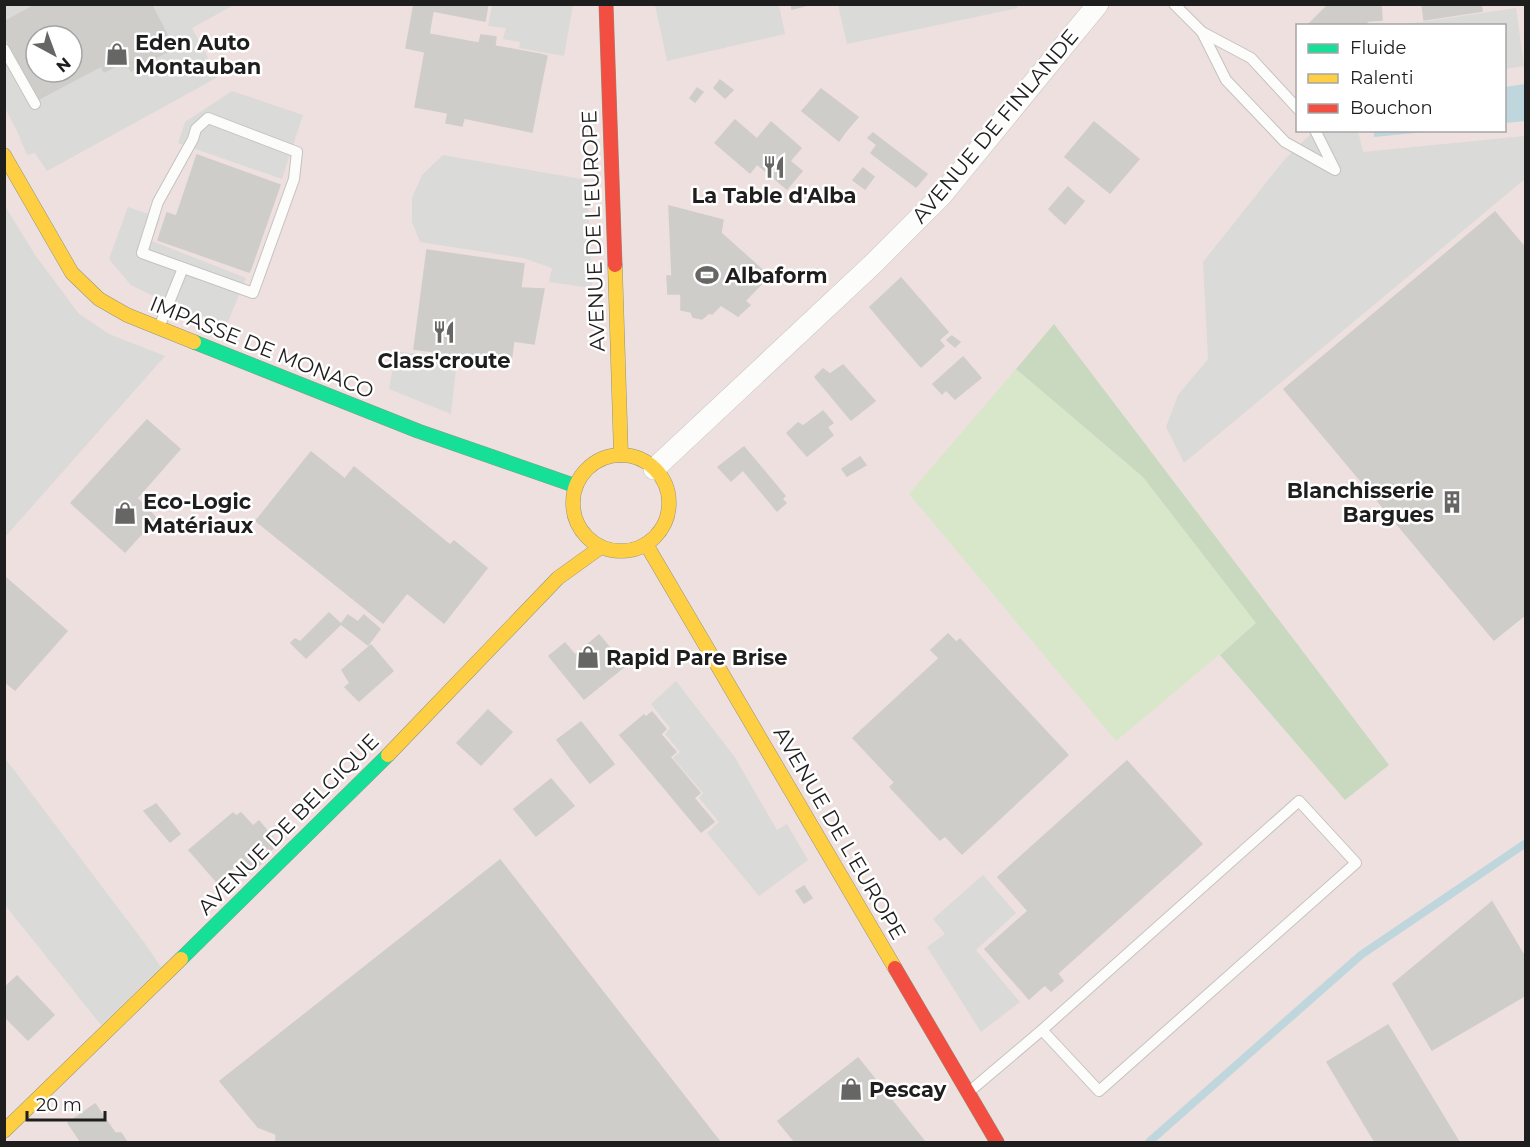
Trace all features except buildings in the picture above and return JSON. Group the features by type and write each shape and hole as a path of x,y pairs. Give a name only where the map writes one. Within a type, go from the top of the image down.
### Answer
{"street":[{"name":"AVENUE DE L'EUROPE","path":"606,4 621,455"},
{"name":"AVENUE DE FINLANDE","path":"654,468 873,264 941,196 1098,4"},
{"name":"IMPASSE DE MONACO","path":"4,155 72,273 99,299 127,315 418,431 576,486"},
{"path":"621,455 633,456 654,468 663,480 668,494 669,508 665,522 657,534 646,544 624,551 601,547 589,539 580,528 574,515 573,501 576,486 583,474 593,464 606,457 621,455"},
{"name":"AVENUE DE L'EUROPE","path":"646,544 997,1143"},
{"name":"AVENUE DE BELGIQUE","path":"8,1132 376,768 558,579 601,547"}],"lane":[{"path":"1174,4 1202,32 1251,58 1296,107"},
{"path":"1202,32 1226,80 1285,142 1335,170 1316,132"},
{"path":"4,49 35,104"},
{"path":"208,118 297,153 294,179 253,293 183,268 142,253 158,202 193,140 195,129 208,118"},
{"path":"159,328 183,268"},
{"path":"968,1093 1299,801 1356,863 1099,1091 1042,1030"}],"shaded area":[{"path":"4,5 234,5 192,28 218,77 47,171 35,153 27,155 5,108"},
{"path":"5,5 1525,5 1525,1142 5,1142"},
{"path":"492,5 573,5 564,56 519,48 520,42 503,39 506,28 488,26"},
{"path":"655,5 779,5 785,34 667,61"},
{"path":"838,5 1017,5 1018,8 847,44"},
{"path":"1516,8 1524,66 1506,69 1506,24 1407,24"},
{"path":"232,91 303,115 282,179 178,143 185,122"},
{"path":"1313,132 1358,132 1363,152 1525,136 1525,179 1184,463 1166,427 1178,395 1208,359 1203,262 1285,159"},
{"path":"443,155 587,180 592,288 549,282 552,268 523,258 420,242 412,222 412,198 422,175"},
{"path":"5,206 35,255 79,314 109,334 165,356 5,537"},
{"path":"128,207 160,218 152,241 246,278 227,324 153,301 153,296 131,285 109,259"},
{"path":"396,351 457,360 451,414 389,389"},
{"path":"676,681 734,756 777,830 787,824 808,860 759,896 707,833 719,822 699,798 703,793 673,758 680,752 665,734 670,728 651,704"},
{"path":"4,757 161,967 101,1025 5,905"},
{"path":"983,875 1016,913 976,950 1020,1002 981,1032 927,947 945,934 933,919"}],"green space":[{"path":"1054,324 1389,765 1345,800 1220,655 1256,623 1143,477 1016,369"},
{"path":"1016,369 1143,477 1257,623 1116,741 909,494"}],"water":[{"path":"1525,84 1525,121 1506,123 1506,87"},
{"path":"1374,132 1425,132 1374,137"}],"waterway":[{"path":"1149,1142 1361,955 1526,843"}],"traffic: fast":[{"path":"194,342 418,431 576,486"},
{"path":"181,959 388,755"}],"traffic: slow":[{"path":"4,155 72,273 99,299 127,315 194,342"},
{"path":"615,265 621,455"},
{"path":"621,455 639,459 655,469 665,485 669,503 665,521 655,537 639,547 621,551 603,547 587,537 577,521 573,503 577,485 587,469 603,459 621,455"},
{"path":"646,544 895,968"},
{"path":"388,755 558,578 601,547"},
{"path":"4,1131 181,959"}],"traffic: jam":[{"path":"606,4 615,265"},
{"path":"895,968 997,1142"}],"place":[{"name":"Eden Auto Montauban","path":"117,54"},
{"name":"La Table d'Alba","path":"774,167"},
{"name":"Albaform","path":"707,275"},
{"name":"Class'croute","path":"444,332"},
{"name":"Blanchisserie Bargues","path":"1452,502"},
{"name":"Eco-Logic Matériaux","path":"125,513"},
{"name":"Rapid Pare Brise","path":"588,657"},
{"name":"Pescay","path":"851,1089"}]}
